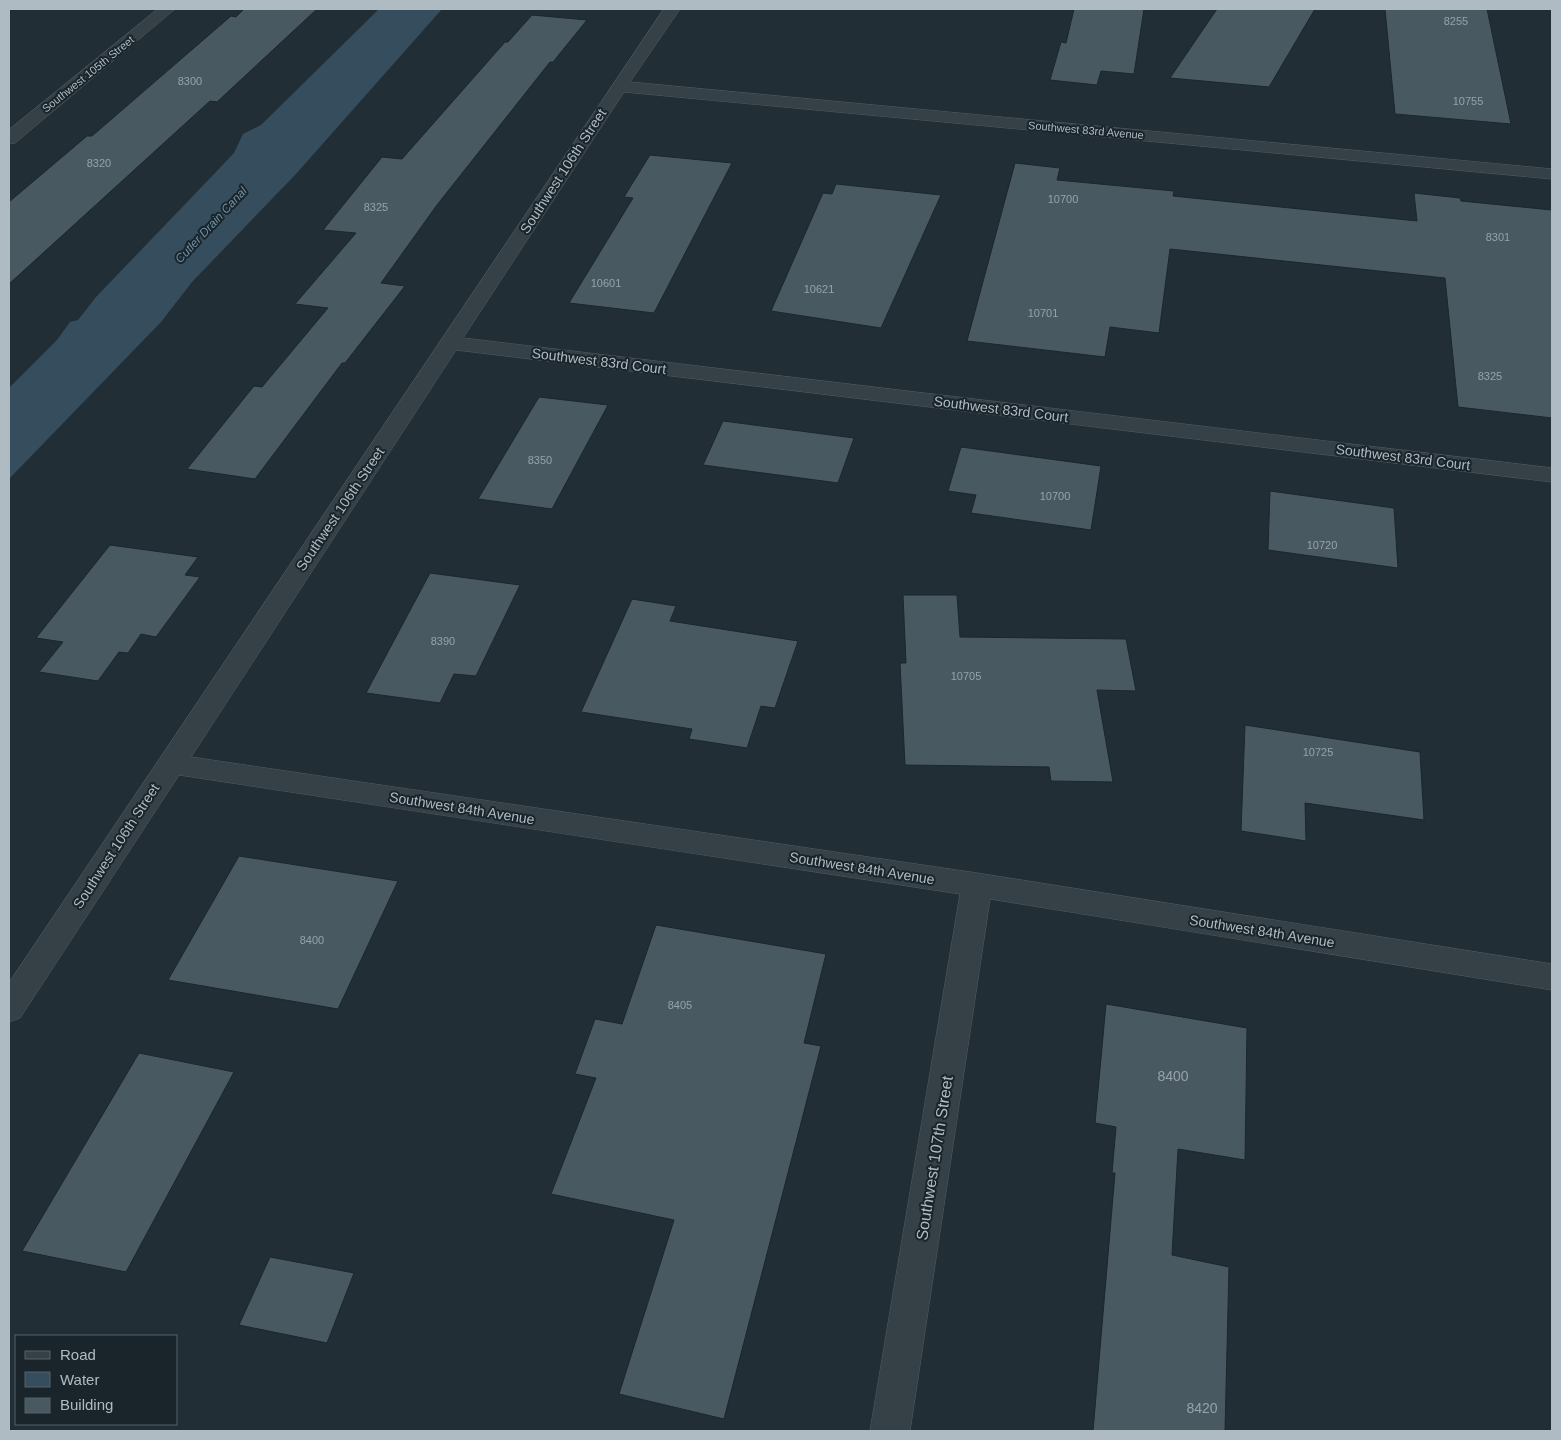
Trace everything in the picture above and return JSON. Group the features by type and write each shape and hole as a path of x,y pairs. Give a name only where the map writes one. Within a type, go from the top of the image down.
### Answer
{"street":[{"name":"Southwest 105th Street","path":"9,139 167,9"},
{"name":"Southwest 106th Street","path":"9,1009 619,86 672,9"},
{"name":"Southwest 83rd Avenue","path":"619,86 1552,174"},
{"name":"Southwest 83rd Court","path":"450,343 1552,475"},
{"name":"Southwest 84th Avenue","path":"171,764 978,885 1552,977"},
{"name":"Southwest 107th Street","path":"890,1431 978,885"}],"water":[{"name":"Cutler Drain Canal","path":"379,9 442,9 296,174 192,282 161,322 9,479 9,388 57,340 70,322 78,320 96,297 234,153 243,134 261,125"}],"building":[{"path":"244,9 317,9 217,102 210,101 9,284 9,202 87,136 92,136 231,16 236,17"},
{"path":"1074,9 1144,9 1134,74 1101,71 1097,85 1050,80 1061,42 1066,43"},
{"path":"1217,9 1315,9 1269,87 1170,78"},
{"path":"1385,9 1487,9 1511,124 1395,114"},
{"path":"532,15 587,20 553,62 550,62 437,205 381,283 405,286 345,363 342,363 255,479 187,469 254,386 262,387 328,308 295,304 356,233 323,230 382,157 402,159 505,42 508,42"},
{"path":"650,155 732,163 654,313 569,303 633,198 624,197"},
{"path":"1015,163 1060,168 1057,180 1174,191 1173,196 1417,221 1414,193 1460,198 1461,201 1552,210 1552,418 1458,407 1445,278 1170,249 1159,333 1110,327 1105,357 967,341"},
{"path":"836,184 941,195 881,328 771,311 823,193 832,194"},
{"path":"539,397 608,405 552,509 478,499"},
{"path":"723,421 854,438 838,483 703,465"},
{"path":"961,447 1101,466 1091,530 971,513 976,495 948,491"},
{"path":"1270,491 1394,508 1398,568 1268,550"},
{"path":"110,545 198,557 185,575 200,577 156,637 141,634 128,653 119,652 98,681 39,672 63,642 36,638"},
{"path":"430,573 520,585 476,676 454,674 440,703 366,693"},
{"path":"903,595 957,595 960,637 1126,639 1136,691 1097,690 1113,782 1051,781 1049,767 905,765 900,663 906,663"},
{"path":"632,599 676,606 670,621 798,641 775,708 761,706 747,748 689,739 692,729 581,712"},
{"path":"1245,725 1420,752 1424,820 1305,803 1306,841 1241,831"},
{"path":"239,856 398,881 338,1009 168,980"},
{"path":"656,925 826,954 804,1043 821,1046 724,1419 619,1394 674,1220 551,1194 596,1078 575,1074 595,1019 622,1024"},
{"path":"1106,1004 1247,1028 1245,1160 1178,1149 1172,1255 1229,1267 1225,1431 1093,1431 1115,1173 1112,1173 1116,1127 1095,1123"},
{"path":"139,1053 234,1072 126,1272 22,1251"},
{"path":"270,1257 354,1273 327,1343 239,1325"}]}
